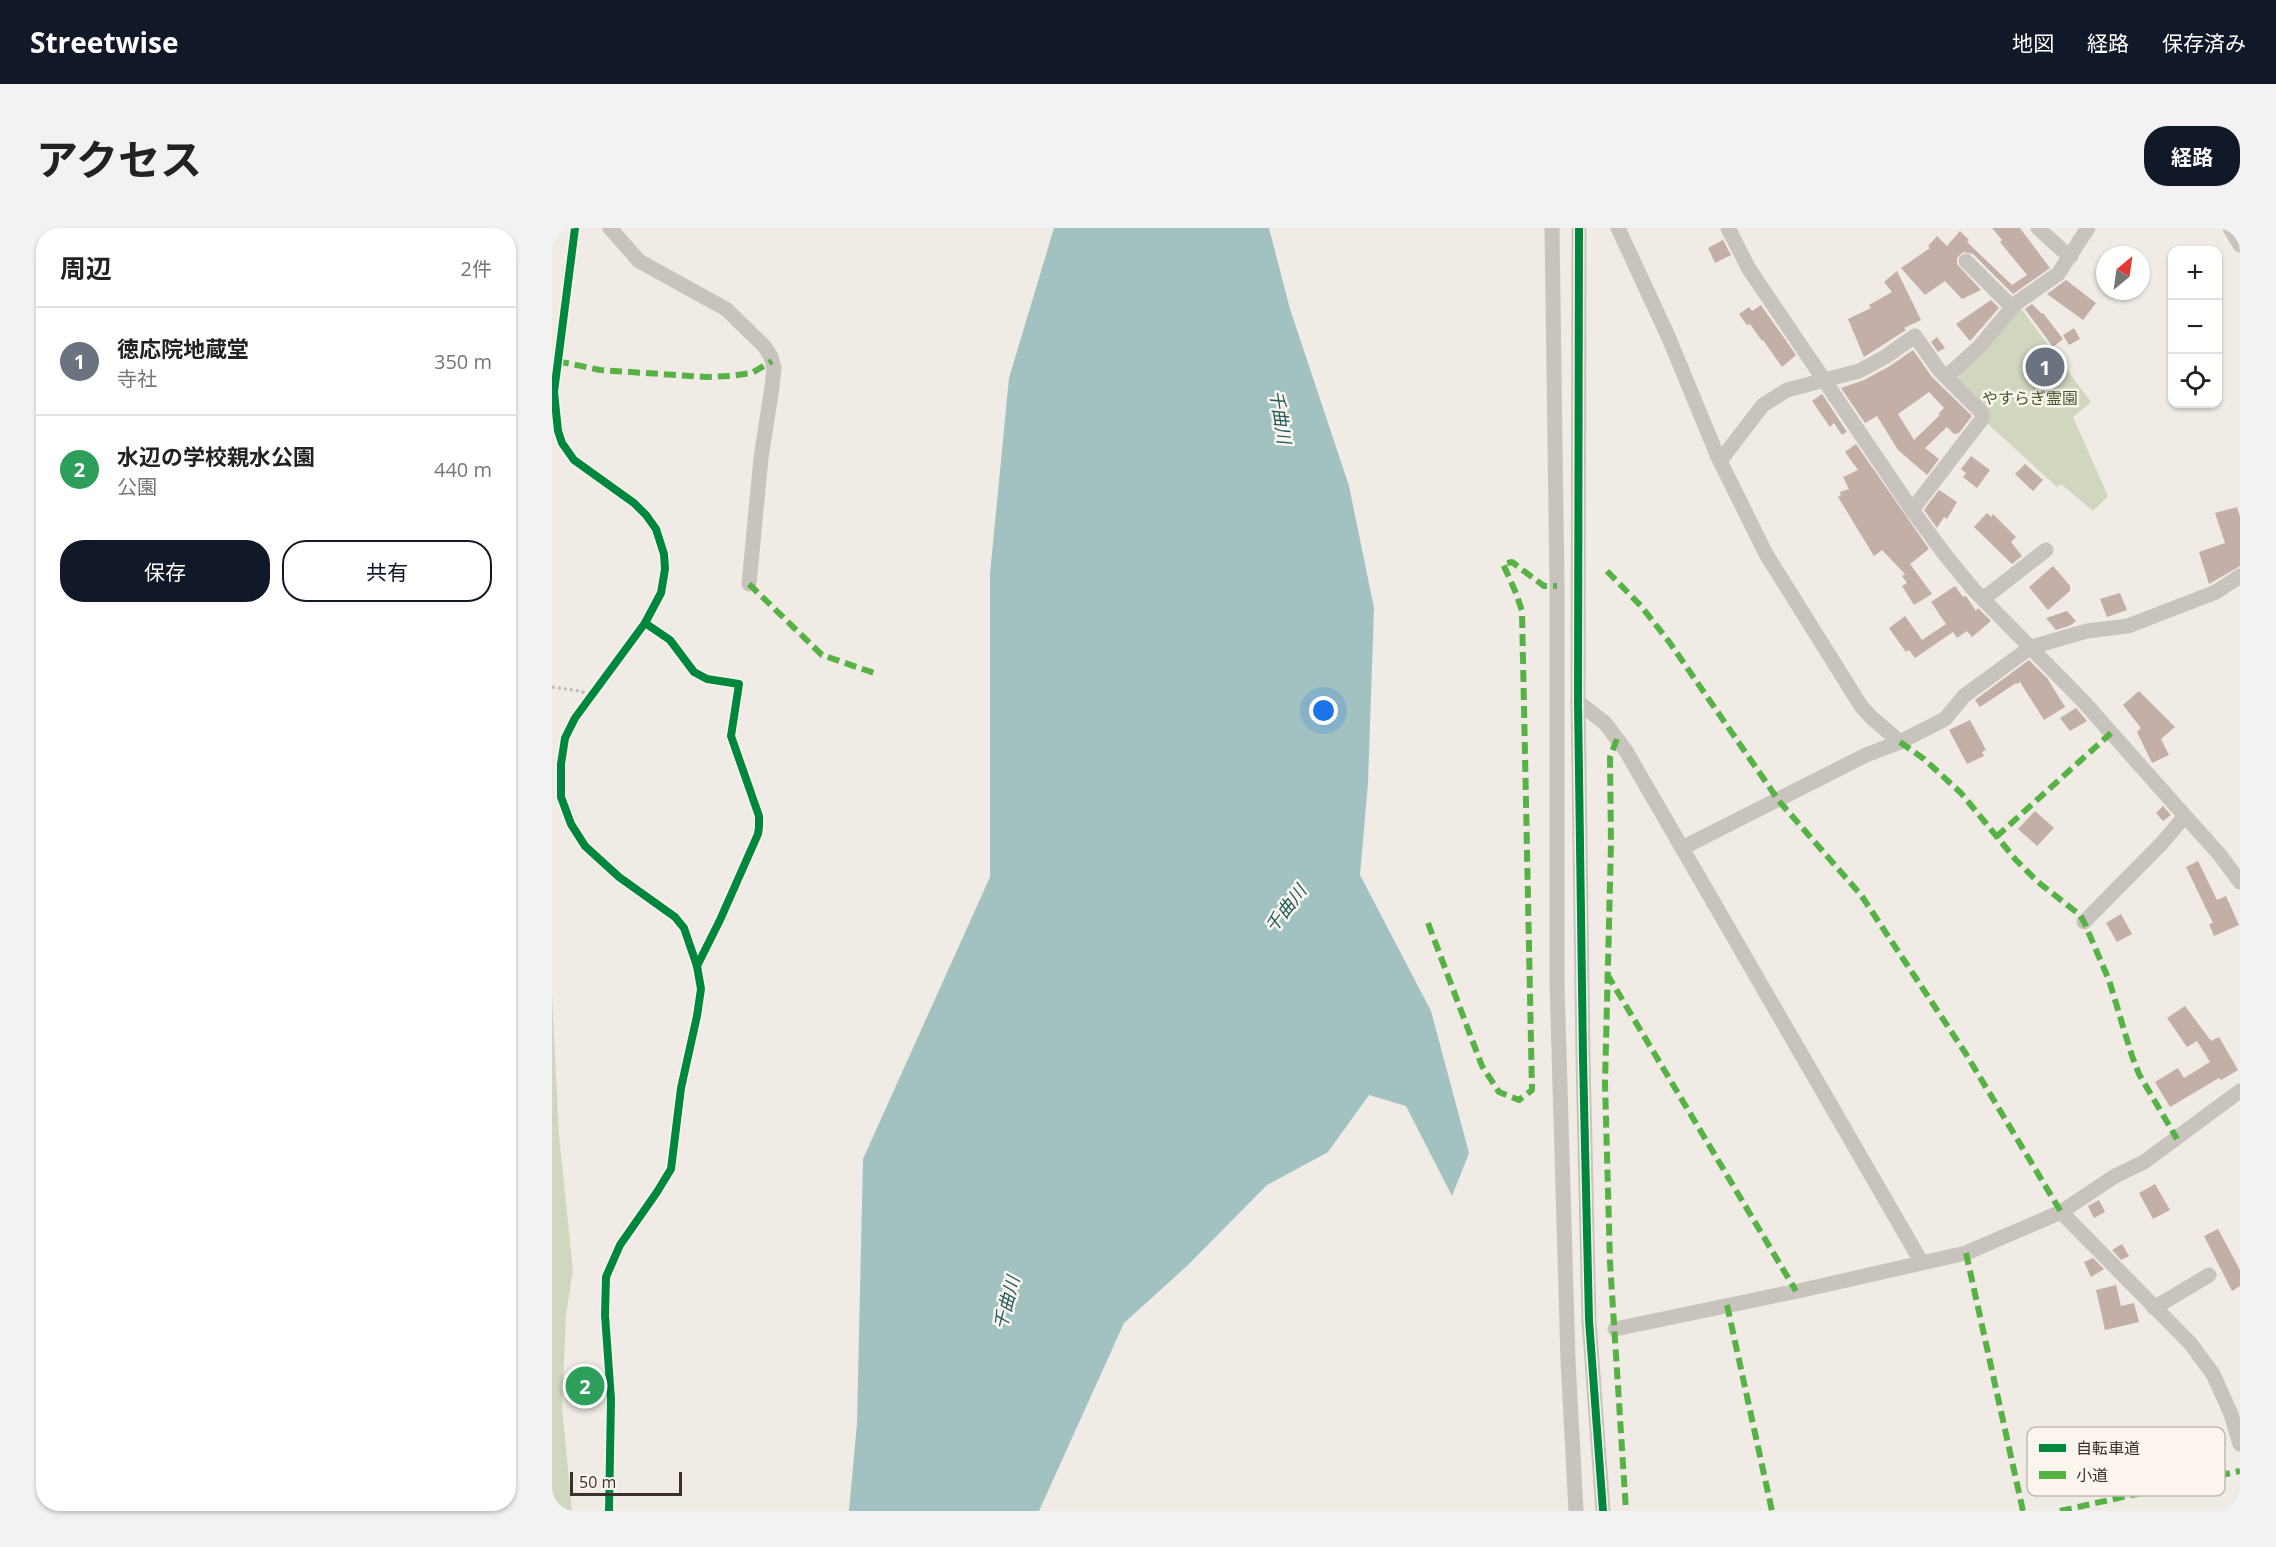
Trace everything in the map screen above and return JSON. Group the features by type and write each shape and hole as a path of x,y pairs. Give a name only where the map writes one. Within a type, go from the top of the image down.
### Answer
{"street":[{"path":"610,228 639,261 726,309 758,339 771,357 774,368 761,458 749,584"},
{"path":"1552,228 1557,586 1557,984 1568,1348 1576,1511"},
{"path":"1579,228 1578,702 1589,1320 1603,1511"},
{"path":"1618,228 1668,336 1720,461 1766,554 1861,706 1900,742"},
{"path":"1728,228 1749,269 1912,510 1946,556 1983,599 2084,700 2220,855 2240,882"},
{"path":"2038,228 2071,256"},
{"path":"1946,377 1979,347 2012,307 2058,274 2088,228"},
{"path":"2230,228 2240,245"},
{"path":"1965,261 2012,307"},
{"path":"1720,461 1763,405 1787,390 1859,371 1885,357 1915,336 1939,370 1982,413 1982,419 1955,456 1931,482 1912,510"},
{"path":"1983,599 2046,550"},
{"path":"1682,848 1866,755 1900,742 1945,719 1964,696 2031,647 2087,631 2128,626 2216,592 2240,576"},
{"path":"1578,702 1605,723 1626,751 1922,1263"},
{"path":"2084,922 2162,843 2185,816"},
{"path":"1615,1329 1966,1253 2061,1212 2115,1176 2144,1162 2240,1091"},
{"path":"2061,1212 2108,1257 2154,1308 2190,1343 2213,1374 2231,1414 2240,1444"},
{"path":"2154,1308 2209,1275"}],"path":[{"path":"586,703 598,686"},
{"path":"552,687 591,695"}],"green space":[{"name":"やすらぎ霊園","path":"2019,306 2091,402 2073,417 2108,496 2093,511 2061,484 2057,487 1987,423 1958,382 1958,375"},
{"path":"552,995 559,1135 573,1271 566,1314 562,1407 572,1511 552,1511"}],"water":[{"name":"千曲川","path":"1054,228 1269,228 1290,309 1349,486 1374,608 1368,783 1360,875 1431,1011 1469,1153 1452,1196 1406,1106 1369,1095 1328,1152 1267,1185 1188,1265 1124,1323 1039,1511 849,1511 857,1423 863,1159 990,877 990,574 1009,378"}],"building":[{"path":"1992,228 2020,228 2050,268 2013,294 1973,254 1963,252 1957,258 1957,264 1981,290 1962,299 1945,281 1925,295 1901,268 1930,248 1928,246 1937,236 1947,246 1960,231 1969,240 1967,242 2012,285 2027,275 2000,242 2002,240"},
{"path":"1723,240 1731,255 1715,263 1708,248"},
{"path":"1897,271 1921,320 1904,328 1906,330 1864,357 1848,319 1871,308 1869,305 1892,292 1884,282"},
{"path":"2066,280 2096,303 2083,320 2047,294"},
{"path":"1991,300 1999,308 1970,341 1956,324"},
{"path":"2032,304 2043,313 2063,339 2053,347 2025,309"},
{"path":"1761,305 1796,355 1782,367 1763,340 1739,314 1749,307 1752,311"},
{"path":"2074,328 2080,339 2069,345 2063,335"},
{"path":"1937,337 1945,348 1938,352 1931,342"},
{"path":"1913,350 1932,377 1972,416 1959,433 1954,434 1947,427 1925,448 1939,459 1927,475 1898,450 1877,416 1865,423 1841,388 1864,380","holes":["1929,392 1944,408 1938,414 1940,415 1914,440 1898,414"]},
{"path":"2046,353 2055,367 2055,372 2044,380 2032,363"},
{"path":"1822,394 1847,432 1842,435 1834,423 1830,427 1812,401"},
{"path":"1856,444 1929,549 1910,564 1932,594 1914,605 1902,586 1907,583 1902,576 1905,574 1882,550 1874,556 1838,497 1841,495 1840,492 1849,489 1843,477 1858,470 1845,452"},
{"path":"1971,456 1990,470 1977,488 1963,477 1966,473 1961,469"},
{"path":"2025,464 2043,480 2033,491 2015,474"},
{"path":"1939,490 1957,502 1947,519 1944,517 1937,528 1924,510"},
{"path":"2237,507 2240,517 2240,566 2209,584 2199,552 2225,543 2215,513"},
{"path":"1987,513 1991,517 1993,514 2016,537 2011,542 2022,556 2012,564 1974,527"},
{"path":"2053,566 2070,586 2070,591 2048,610 2029,587"},
{"path":"1955,586 1963,597 1966,596 1976,611 1978,608 1991,621 1972,637 1967,631 1957,638 1953,632 1915,658 1909,650 1906,652 1889,628 1905,616 1922,640 1946,624 1931,602"},
{"path":"2120,593 2127,610 2107,617 2100,599"},
{"path":"2067,611 2076,621 2056,630 2046,618"},
{"path":"2029,660 2047,678 2065,707 2044,720 2020,682 1980,707 1975,700"},
{"path":"2139,691 2175,727 2161,739 2169,755 2152,763 2137,732 2141,728 2123,705"},
{"path":"2076,708 2087,721 2070,731 2060,718"},
{"path":"1970,720 1986,750 1982,752 1984,756 1967,764 1949,730"},
{"path":"2163,806 2171,815 2163,821 2156,813"},
{"path":"2035,811 2054,828 2037,846 2018,829"},
{"path":"2198,861 2217,900 2226,896 2239,925 2214,936 2209,924 2213,923 2186,867"},
{"path":"2121,914 2132,934 2117,942 2106,923"},
{"path":"2185,1006 2211,1041 2219,1037 2238,1070 2221,1080 2219,1078 2170,1107 2155,1082 2178,1068 2184,1078 2210,1062 2197,1041 2187,1047 2167,1018"},
{"path":"2155,1184 2170,1210 2153,1219 2139,1193"},
{"path":"2099,1200 2105,1212 2094,1218 2088,1206"},
{"path":"2218,1229 2240,1270 2240,1286 2232,1291 2204,1236"},
{"path":"2122,1244 2129,1256 2121,1260 2112,1250"},
{"path":"2093,1258 2104,1269 2091,1277 2084,1262"},
{"path":"2116,1285 2121,1306 2134,1303 2139,1322 2105,1330 2096,1290"}],"marked path":[{"path":"557,361 600,370 706,377 752,373 772,361"},
{"path":"1428,923 1482,1066 1499,1092 1519,1100 1532,1090 1522,611 1503,564 1512,562 1544,586 1557,586"},
{"path":"1607,571 1641,606 1670,643 1779,801 1861,895 1966,1054 2061,1212"},
{"path":"749,584 822,655 877,674"},
{"path":"1996,837 2111,733"},
{"path":"1617,739 1610,757 1611,844 1605,1083 1610,1262 1626,1511"},
{"path":"1900,742 1924,759 1961,793 2016,860 2038,882 2080,915 2109,980 2139,1074 2177,1139"},
{"path":"1607,974 1796,1291"},
{"path":"1966,1253 2023,1511"},
{"path":"1727,1305 1772,1511"},
{"path":"2225,1474 2240,1471"},
{"path":"2060,1511 2128,1496"}],"cycle path":[{"path":"575,228 554,392 558,431 562,443 574,460 634,503 646,515 656,529 664,554 665,569 661,593 645,623 575,718 565,738 561,764 561,797 571,824 585,846 619,877 675,917 684,928 697,966 701,989 681,1088 671,1169 620,1245 606,1277 605,1315 611,1399 609,1511"},
{"path":"1579,228 1578,702 1583,1058 1589,1320 1603,1511"},
{"path":"645,623 670,640 694,672 707,679 739,684 731,736 759,816 758,834 697,966"}],"place":[{"name":"徳応院地蔵堂","path":"2045,367"},
{"name":"水辺の学校親水公園","path":"585,1386"}]}
